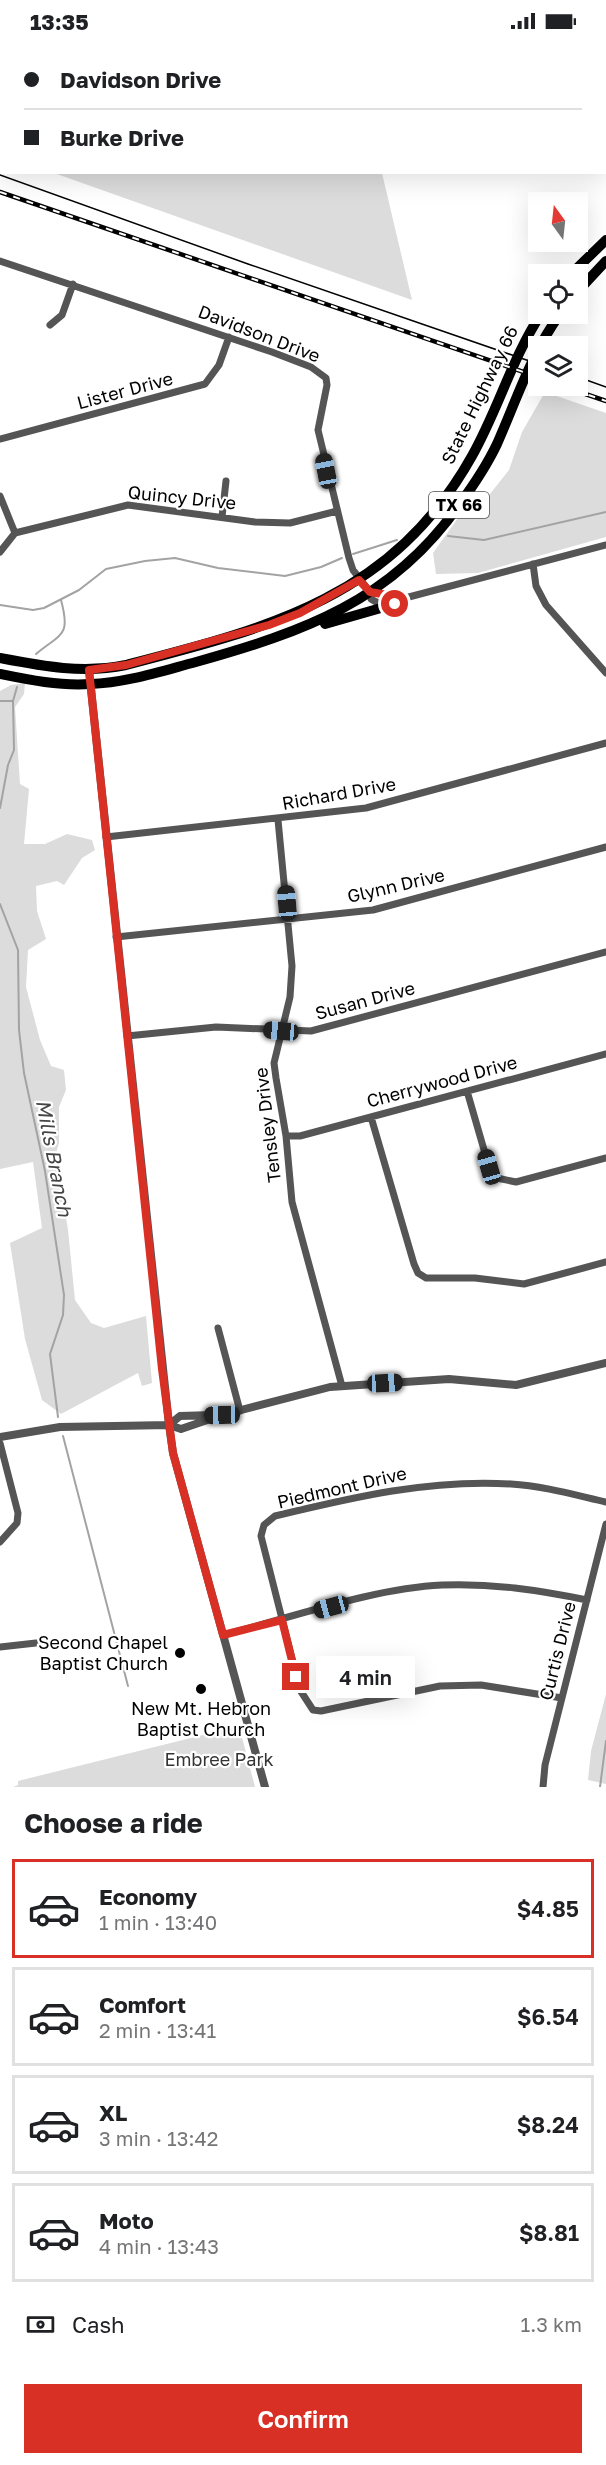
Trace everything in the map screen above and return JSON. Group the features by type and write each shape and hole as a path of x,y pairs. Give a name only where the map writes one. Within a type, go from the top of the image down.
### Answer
{"main road":[{"path":"581,264 606,240"},
{"path":"588,280 606,261"},
{"name":"State Highway 66","path":"0,658 89,670 126,665 269,625 300,613 359,580 412,535 463,471 525,340 535,324"},
{"name":"State Highway 66","path":"0,674 50,682 90,684 148,675 285,635 328,618 370,592 416,553 458,508 496,445 536,349 553,324"},
{"path":"285,635 400,601"}],"street":[{"name":"Davidson Drive","path":"0,261 229,337 311,367 326,378 327,386 318,430 353,570 376,602 384,605 400,601"},
{"path":"50,325 62,315 73,284"},
{"name":"Lister Drive","path":"0,439 205,384 219,365 229,337"},
{"path":"222,517 226,481"},
{"path":"0,496 15,533 0,552"},
{"name":"Quincy Drive","path":"15,533 128,505 290,523 337,511"},
{"path":"370,592 400,601 606,545"},
{"path":"533,564 536,586 546,605 606,673"},
{"path":"89,670 173,1453 265,1787"},
{"name":"Richard Drive","path":"106,837 278,820 366,808 606,743"},
{"name":"Tensley Drive","path":"278,820 288,920 291,997 274,1063 286,1136 292,1202 342,1386"},
{"name":"Glynn Drive","path":"116,938 374,910 606,847"},
{"name":"Susan Drive","path":"127,1036 216,1027 311,1031 606,952"},
{"name":"Cherrywood Drive","path":"286,1136 300,1136 606,1053"},
{"path":"467,1091 489,1167 497,1178 516,1182 606,1158"},
{"path":"371,1117 414,1264 418,1273 426,1278 475,1278 524,1284 606,1262"},
{"path":"218,1328 240,1411"},
{"path":"0,1437 60,1427 169,1425 181,1429 222,1415 330,1387 449,1379 516,1384 606,1363"},
{"path":"0,1443 18,1513 17,1524 0,1542"},
{"name":"Piedmont Drive","path":"282,1620 261,1536 264,1525 275,1516 370,1493 456,1483 513,1484 606,1502"},
{"name":"Curtis Drive","path":"543,1787 545,1765 606,1524"},
{"path":"223,1635 362,1598 440,1585 525,1587 587,1600"},
{"path":"282,1620 300,1690 305,1701 313,1710 321,1711 450,1685 481,1685 562,1698"},
{"path":"0,1647 36,1643"}],"green space":[{"path":"57,174 382,174 412,300"},
{"path":"543,396 557,396 606,413 606,537 478,573 436,574 433,553 468,504 486,499 509,470 522,432"},
{"path":"25,683 24,694 15,707 20,784 29,789 24,844 45,844 67,834 92,840 95,850 82,858 64,885 57,881 36,886 37,911 46,939 28,950 26,987 40,1040 51,1066 64,1070 66,1090 59,1107 59,1143 56,1153 68,1230 75,1300 91,1323 104,1328 146,1316 152,1383 142,1386 138,1373 61,1414 42,1400 25,1339 10,1243 42,1228 33,1162 0,1169 0,691 11,685"},
{"path":"606,1694 606,1784 588,1780 591,1751"},
{"name":"Embree Park","path":"239,1726 255,1787 13,1787 18,1785 18,1781"}],"waterway":[{"name":"Mills Branch","path":"448,536 484,540 606,512"},
{"name":"Mills Branch","path":"353,554 397,540"},
{"name":"Mills Branch","path":"0,605 33,610 44,608 79,590 106,569 145,561 175,558 218,568 285,576 321,567 342,558"},
{"name":"Mills Branch","path":"36,654 62,633 65,621 61,600"},
{"name":"Mills Branch","path":"0,808 8,765 14,750 13,701 17,687"},
{"path":"0,701 12,701"},
{"name":"Mills Branch","path":"0,904 18,950 19,1030 24,1073 45,1171 64,1295 63,1315 50,1354 58,1417"},
{"name":"Mills Branch","path":"63,1436 128,1686"},
{"path":"600,1787 606,1741"}],"tram line":[{"path":"0,175 528,361"},
{"path":"588,381 606,387"}],"railway":[{"path":"0,192 528,374"},
{"path":"588,395 606,401"}],"place":[{"name":"Second Chapel Baptist Church","path":"180,1653"},
{"name":"New Mt. Hebron Baptist Church","path":"201,1689"}],"route":[{"path":"296,1677 282,1620 223,1635 173,1453 162,1369 89,670 126,665 269,625 300,613 359,580 370,592 405,598 395,604"}]}
